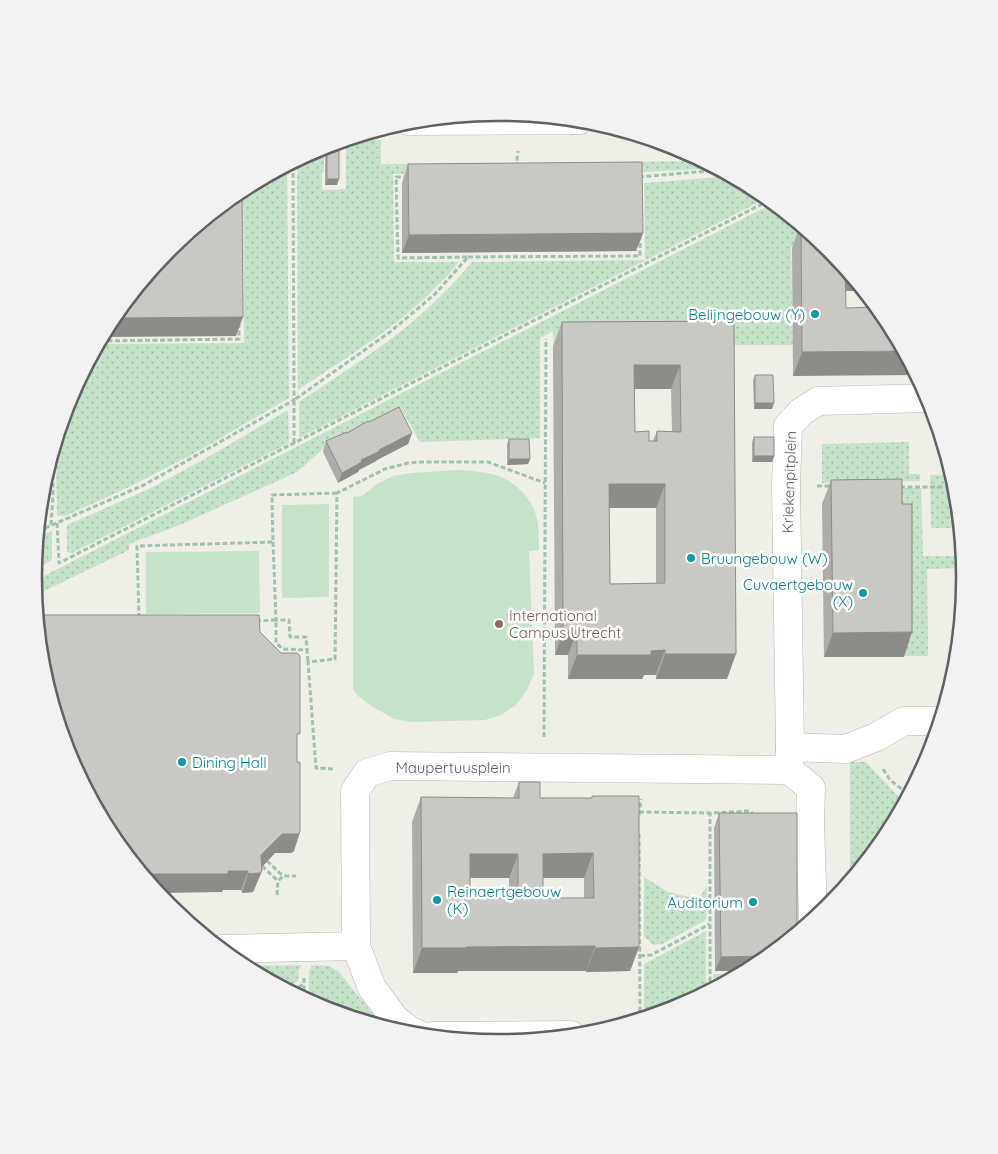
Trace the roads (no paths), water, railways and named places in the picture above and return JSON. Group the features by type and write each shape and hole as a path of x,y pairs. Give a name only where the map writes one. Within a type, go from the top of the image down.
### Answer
{"street":[{"name":"Kriekenpitplein","path":"790,758 786,485 788,426 801,412 818,401 919,398"},
{"path":"813,908 811,788 790,758 846,749 876,737 904,721 932,721"},
{"name":"Maupertuusplein","path":"356,946 355,791 367,773 390,766 646,768 790,758"},
{"path":"234,949 356,946 372,988 395,1019 400,1023"}],"place":[{"name":"Belijngebouw (Y)","path":"815,314"},
{"name":"Bruungebouw (W)","path":"691,558"},
{"name":"Cuvaertgebouw (X)","path":"863,593"},
{"name":"International Campus Utrecht","path":"499,624"},
{"name":"Dining Hall","path":"182,762"},
{"name":"Reinaertgebouw (K)","path":"437,900"},
{"name":"Auditorium","path":"753,902"}]}
